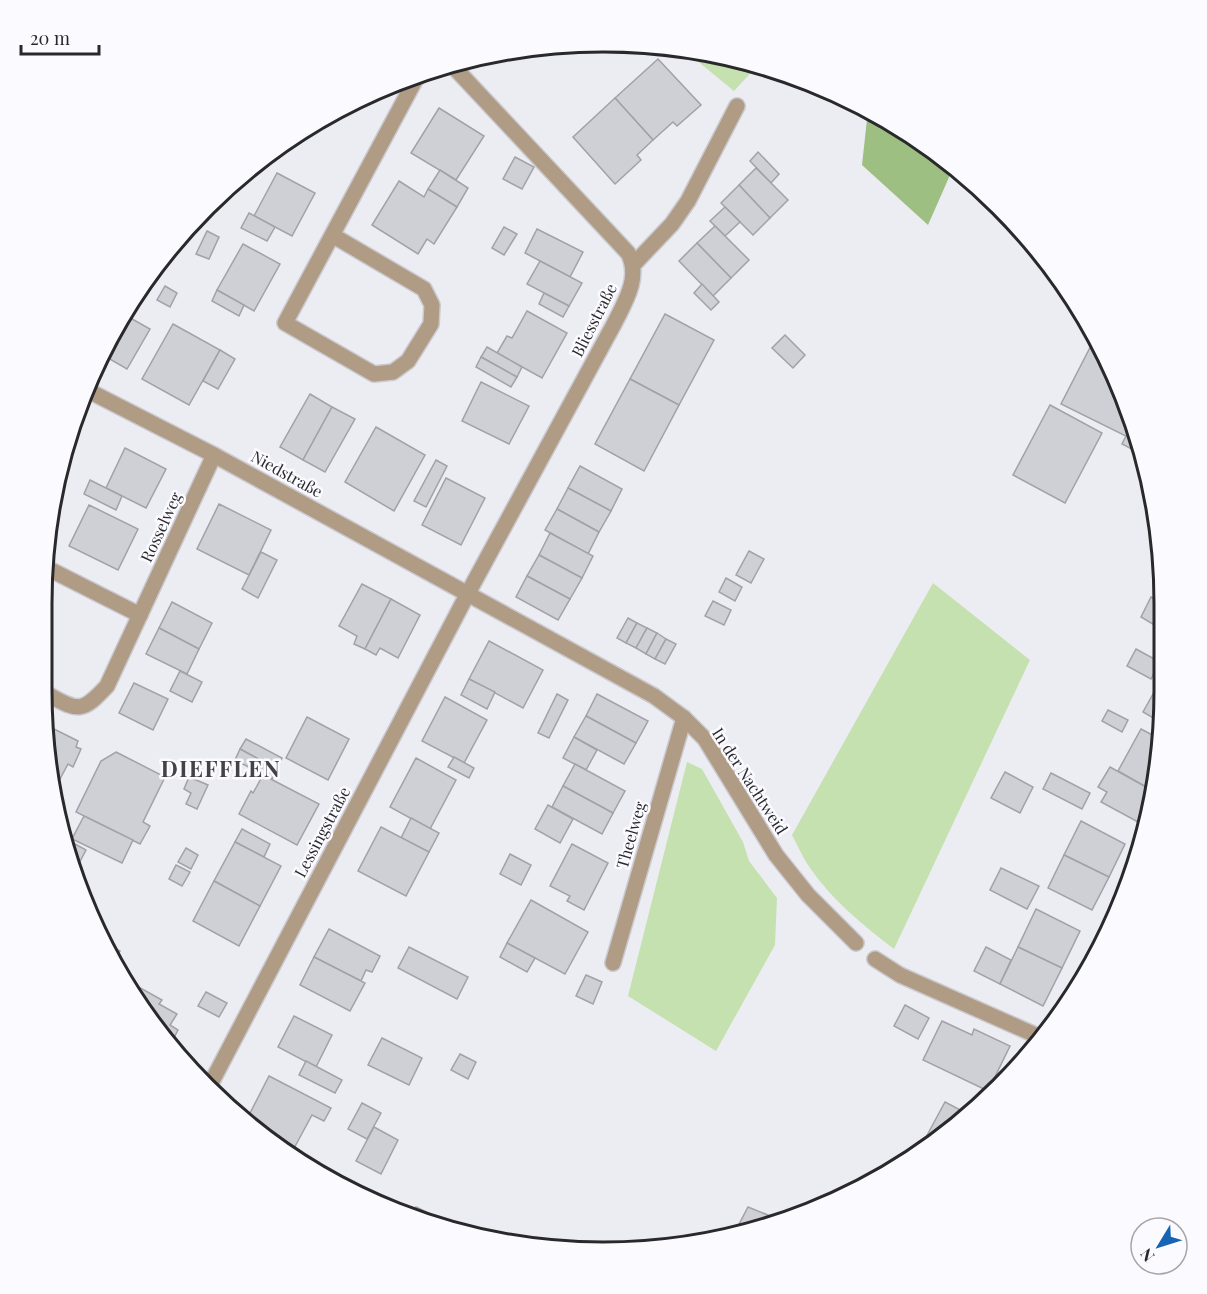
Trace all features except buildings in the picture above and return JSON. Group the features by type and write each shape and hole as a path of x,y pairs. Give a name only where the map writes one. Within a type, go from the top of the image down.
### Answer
{"street":[{"path":"458,72 611,233 634,264 672,224 688,201 736,106"},
{"path":"332,235 424,289 432,305 431,324 408,362 393,372 374,374 285,323 332,235 412,87"},
{"name":"Bliesstraße","path":"467,595 614,324 632,287 634,264"},
{"name":"Niedstraße","path":"94,393 214,455 467,595"},
{"name":"Rosselweg","path":"52,697 79,708 93,701 107,686 214,455"},
{"path":"54,571 140,615"},
{"name":"In der Nachtweid","path":"467,595 654,696 684,718 705,739 776,855 808,895 856,942"},
{"name":"Lessingstraße","path":"213,1079 467,595"},
{"name":"Theelweg","path":"613,963 684,718"},
{"path":"875,959 900,975 1034,1034"}],"green space":[{"path":"697,61 751,73 734,91"},
{"path":"867,120 910,145 950,175 928,225 862,165"},
{"path":"933,583 1030,660 894,949 860,922 828,891 807,864 792,835"},
{"path":"687,762 702,769 743,842 749,861 777,898 775,945 716,1051 628,996"}],"district":[{"name":"DIEFFLEN","path":"221,769"}]}
